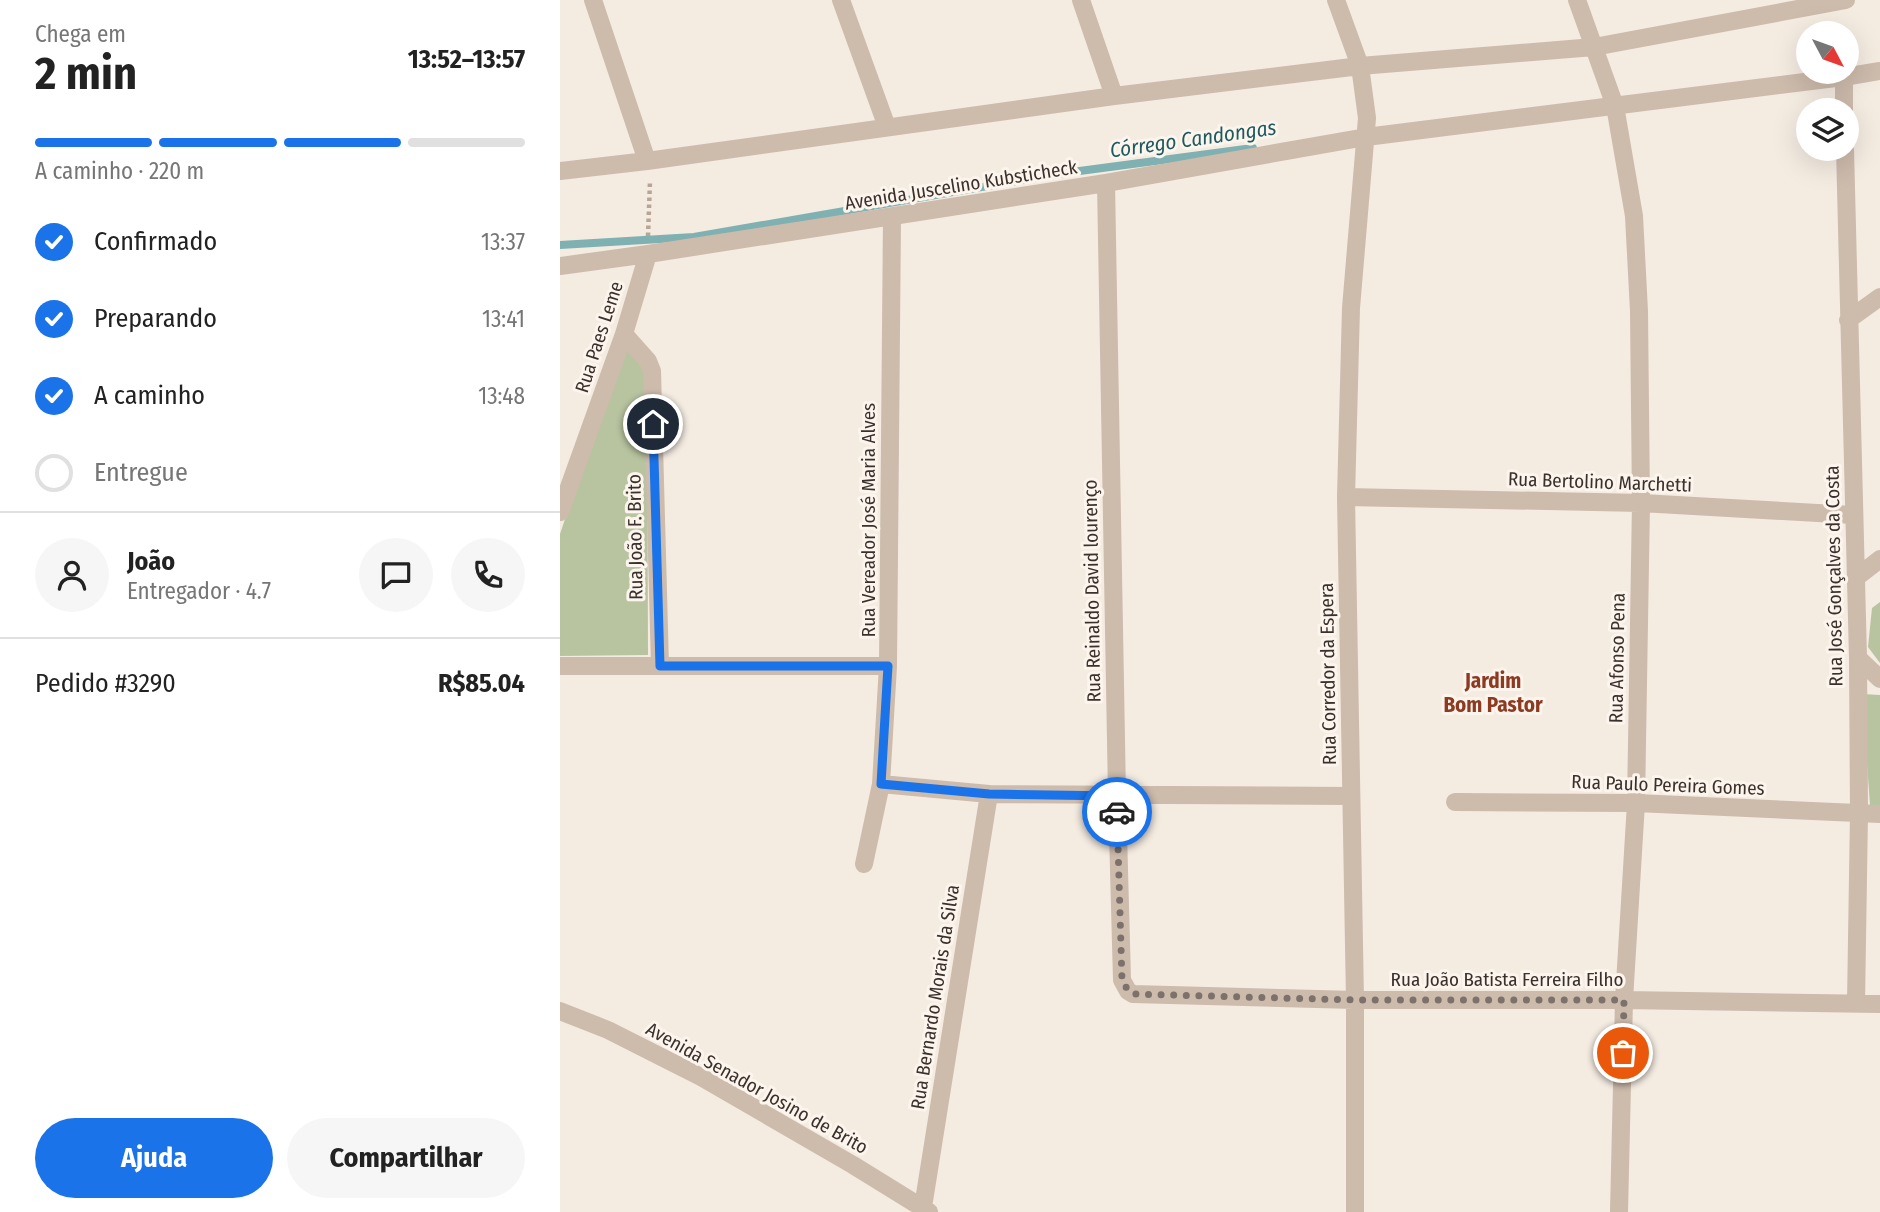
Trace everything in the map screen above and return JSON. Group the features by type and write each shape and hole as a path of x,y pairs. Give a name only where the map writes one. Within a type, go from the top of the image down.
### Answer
{"street":[{"path":"593,0 647,161"},
{"path":"841,0 887,127"},
{"path":"1081,0 1114,96"},
{"name":"Rua Corredor da Espera","path":"1336,0 1360,66 1367,118 1350,308 1346,496 1355,1000 1355,1212"},
{"name":"Rua Afonso Pena","path":"1577,0 1615,106 1634,216 1639,311 1641,503 1636,803 1624,1000 1619,1212"},
{"path":"560,171 1114,96 1360,66 1596,52 1846,0"},
{"name":"Avenida Juscelino Kubsticheck","path":"1859,74 1880,71"},
{"name":"Avenida Juscelino Kubsticheck","path":"560,266 648,245 891,217 1106,183 1366,137 1796,83"},
{"name":"Rua José Gonçalves da Costa","path":"1845,161 1853,515 1857,577 1859,813 1856,1003"},
{"name":"Rua Reinaldo David lourenço","path":"1106,183 1122,980 1133,994"},
{"name":"Rua Vereador José Maria Alves","path":"864,864 881,784 888,666 891,217"},
{"name":"Rua Paes Leme","path":"560,512 624,334 648,245"},
{"path":"1849,320 1880,297"},
{"name":"Rua João F. Brito","path":"624,334 648,361 652,370 660,666"},
{"name":"Rua Bertolino Marchetti","path":"1346,496 1641,503 1853,515"},
{"path":"1857,577 1880,559"},
{"path":"1858,658 1880,678"},
{"path":"560,666 888,666"},
{"path":"881,784 989,794 1351,796"},
{"name":"Rua Bernardo Morais da Silva","path":"926,1210 989,794"},
{"name":"Rua Paulo Pereira Gomes","path":"1455,802 1636,803 1880,814"},
{"name":"Rua João Batista Ferreira Filho","path":"1133,994 1355,1000 1880,1004"},
{"name":"Avenida Senador Josino de Brito","path":"560,1011 608,1030 701,1077 926,1210"}],"path":[{"path":"648,245 650,182"}],"green space":[{"path":"626,337 647,363 648,655 560,656 560,534"},
{"path":"1880,602 1880,663 1868,647 1872,608"},
{"path":"1862,694 1880,695 1880,806 1870,805"}],"waterway":[{"name":"Córrego Candongas","path":"560,245 694,237 1057,174 1253,148"}],"way so far":[{"path":"1117,812 1122,980 1133,994 1355,1000 1624,1000 1623,1053"}],"district":[{"name":"Jardim Bom Pastor","path":"1493,693"}],"route":[{"path":"653,424 660,666 888,666 881,784 989,794 1117,796 1117,812"}]}
